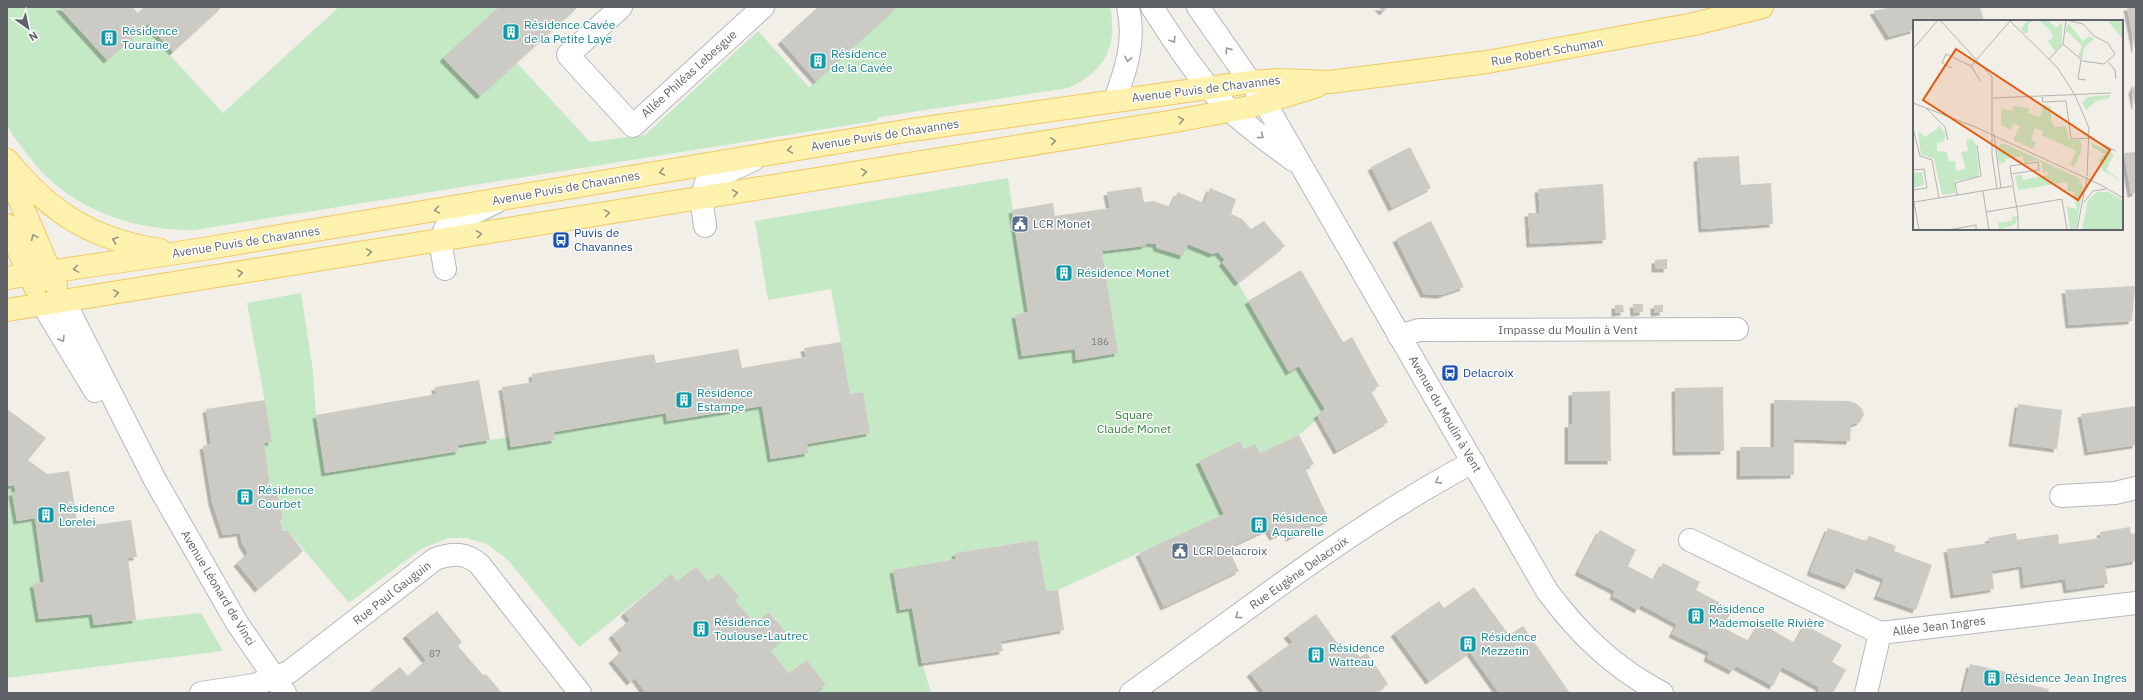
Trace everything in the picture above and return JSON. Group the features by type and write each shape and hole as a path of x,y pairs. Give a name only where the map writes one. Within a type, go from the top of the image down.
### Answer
{"main road":[{"name":"Rue Robert Schuman","path":"1330,82 1487,62 1556,51 1694,24 1762,7"},
{"name":"Avenue Puvis de Chavannes","path":"7,278 181,253 763,155 1115,100 1250,82 1290,80 1330,82"},
{"name":"Avenue Puvis de Chavannes","path":"7,310 1231,112 1265,103 1330,82"},
{"path":"7,160 43,198 78,224 118,242 138,247 181,253"},
{"path":"7,171 40,274 53,303"},
{"path":"7,225 40,274"}],"street":[{"name":"Allée Philéas Lebesgue","path":"621,7 568,55 633,126 763,7"},
{"path":"1115,100 1129,56 1132,31 1128,7"},
{"path":"1152,7 1185,57 1208,87 1231,112 1298,164"},
{"name":"Avenue du Moulin à Vent","path":"1198,7 1265,103 1298,164 1473,462 1536,573 1560,609 1586,638 1610,661 1626,673 1662,693"},
{"path":"705,226 702,198 706,182 763,155"},
{"path":"445,269 440,241 446,227 502,199"},
{"name":"Avenue Léonard de Vinci","path":"53,303 82,372 155,480 238,623 279,686"},
{"name":"Impasse du Moulin à Vent","path":"1399,336 1419,330 1737,329"},
{"name":"Rue Eugène Delacroix","path":"1131,693 1365,527 1435,482 1473,462"},
{"path":"2061,496 2115,492 2136,488"},
{"name":"Allée Jean Ingres","path":"1690,540 1880,633 2136,603"},
{"name":"Rue Paul Gauguin","path":"201,693 238,688 279,686 300,665 435,559 447,554 467,556 480,565 580,693"},
{"path":"1866,693 1880,633"}],"green space":[{"path":"7,7 59,7 107,60 148,24 173,52 170,55 223,113 339,7 499,7 444,58 480,96 517,63 590,142 645,135 758,31 809,87 897,7 1110,7 1112,34 1110,46 1100,65 1091,74 1068,88 880,117 874,121 194,230 145,226 99,212 58,187 40,170 15,138 7,123"},
{"name":"Square Claude Monet","path":"1008,178 1028,312 1015,315 1022,356 1075,349 1077,360 1118,353 1102,251 1144,246 1148,243 1156,244 1157,248 1183,256 1188,244 1212,254 1218,252 1225,260 1222,262 1238,283 1289,371 1299,366 1325,409 1317,415 1319,418 1299,435 1260,453 1255,444 1244,449 1240,441 1199,461 1224,514 1058,590 1046,591 1036,540 955,553 956,559 893,570 900,610 912,608 922,663 931,693 814,693 826,685 807,660 789,673 770,650 788,635 770,612 755,623 735,600 739,597 719,573 708,581 696,567 677,581 671,574 579,647 508,560 487,544 467,538 448,538 421,549 349,603 287,530 282,529 280,520 283,518 277,492 271,493 264,443 272,441 247,303 301,293 313,371 316,415 325,473 459,451 458,445 510,437 511,447 555,440 554,432 666,413 667,421 762,406 771,459 803,454 807,444 870,433 863,392 850,394 831,289 768,300 755,221"},
{"path":"7,485 14,485 16,491 12,493 17,521 35,518 44,582 33,584 39,619 92,614 94,625 201,613 223,651 7,678"}],"building":[{"name":"Résidence Touraine","path":"59,7 132,7 138,13 144,7 222,7 173,52 148,24 107,60"},
{"name":"Résidence Cavée de la Petite Laye","path":"499,7 578,7 480,96 443,58"},
{"name":"Résidence de la Cavée","path":"818,7 897,7 816,81 781,41"},
{"path":"1378,7 1388,7 1383,12"},
{"path":"1892,7 1980,7 1984,20 1913,20 1913,30 1889,37 1873,11"},
{"path":"2127,7 2136,7 2136,49 2135,49"},
{"path":"2136,82 2136,106 2135,106 2132,91"},
{"path":"1410,147 1431,188 1392,208 1371,167"},
{"path":"2136,152 2136,193 2131,194 2124,153"},
{"path":"1739,156 1741,185 1771,183 1773,224 1702,229 1697,158"},
{"path":"1603,184 1606,240 1530,244 1528,213 1540,213 1538,189"},
{"name":"Résidence Monet","path":"1141,187 1144,202 1154,201 1170,207 1178,192 1204,203 1210,188 1236,199 1231,214 1242,219 1251,229 1264,221 1285,246 1238,283 1222,262 1225,260 1218,252 1212,254 1188,244 1183,256 1157,248 1156,244 1148,243 1144,246 1102,251 1118,353 1076,360 1075,349 1022,356 1015,315 1028,312 1012,210 1053,203 1055,216 1110,208 1107,192"},
{"path":"1431,221 1464,287 1441,295 1424,294 1396,239"},
{"path":"1667,259 1667,269 1655,269 1655,260"},
{"path":"1301,270 1343,342 1352,337 1379,386 1371,391 1388,422 1337,451 1317,415 1325,409 1299,366 1289,372 1248,301"},
{"path":"2135,286 2132,321 2069,325 2065,290"},
{"path":"1633,304 1643,304 1643,312 1634,313"},
{"path":"1615,305 1623,305 1624,312 1615,313"},
{"path":"1654,305 1663,305 1663,312 1654,313"},
{"name":"Résidence Estampe","path":"841,342 850,394 863,392 870,433 807,444 808,453 771,459 762,406 667,421 666,413 554,432 555,440 511,447 502,387 533,382 532,374 654,354 656,363 738,349 742,368 806,357 804,348"},
{"path":"479,380 490,440 458,445 459,451 325,473 316,415 436,394 435,387"},
{"path":"1723,387 1724,451 1676,452 1675,388"},
{"path":"1610,391 1611,461 1568,461 1568,424 1572,424 1572,392"},
{"name":"Résidence Courbet","path":"265,400 272,442 264,443 271,493 277,492 283,519 280,520 282,529 284,531 287,530 303,551 258,589 237,563 248,553 242,543 240,533 223,535 212,502 203,446 211,444 206,409"},
{"path":"1774,400 1849,401 1857,404 1862,409 1864,415 1860,422 1851,425 1850,441 1794,439 1794,475 1740,476 1740,447 1774,447"},
{"path":"2018,404 2062,410 2057,449 2012,443"},
{"path":"2136,406 2136,445 2088,452 2081,414"},
{"name":"Résidence Lorelei","path":"7,409 46,438 28,460 47,474 69,471 78,527 131,520 137,557 128,558 136,620 94,625 92,614 39,619 33,584 44,582 35,518 17,521 12,493 16,491 14,485 7,485"},
{"name":"Résidence Aquarelle","path":"1299,435 1314,464 1305,468 1329,520 1289,538 1286,531 1273,537 1268,529 1228,548 1239,571 1164,607 1139,553 1224,514 1199,461 1240,441 1244,449 1255,444 1260,453"},
{"path":"2130,527 2131,534 2136,533 2136,561 2105,566 2108,584 2067,590 2065,579 2024,585 2022,566 1992,571 1994,589 1954,595 1947,549 1990,543 1988,538 2016,533 2017,540 2058,534 2059,544 2101,538 2100,532"},
{"name":"Résidence Mademoiselle Rivière","path":"1828,528 1866,541 1869,536 1896,546 1894,551 1932,565 1916,610 1877,596 1884,579 1856,568 1848,586 1810,572"},
{"name":"Résidence Mademoiselle Rivière","path":"1600,530 1636,550 1628,566 1654,580 1663,563 1700,582 1696,590 1733,610 1722,627 1749,641 1760,623 1795,643 1805,625 1842,645 1832,662 1846,670 1833,693 1818,693 1819,687 1782,667 1773,686 1736,666 1732,671 1707,658 1709,652 1672,634 1677,624 1641,605 1638,610 1613,596 1615,591 1578,572"},
{"path":"1037,540 1046,591 1058,590 1064,630 1001,641 1003,651 922,663 912,608 900,610 893,570 956,559 955,553"},
{"name":"Résidence Toulouse-Lautrec","path":"696,567 708,581 719,573 739,597 735,600 755,623 769,612 788,635 770,650 789,673 807,660 826,685 814,693 646,693 635,678 630,682 612,660 623,650 612,635 630,620 624,613 671,574 677,581"},
{"name":"Résidence Mezzetin","path":"1474,587 1509,635 1523,626 1570,693 1499,693 1470,652 1429,681 1394,633 1439,601 1444,608"},
{"path":"437,611 462,642 458,646 483,675 486,674 502,693 368,693 400,667 408,676 426,660 406,635"},
{"name":"Résidence Watteau","path":"1316,614 1344,652 1352,647 1360,657 1367,653 1388,684 1375,693 1265,693 1250,673 1293,642 1287,635"},
{"name":"Résidence Jean Ingres","path":"1970,664 2020,675 2018,682 2049,689 2048,693 1963,693"}],"place":[{"name":"Résidence Cavée de la Petite Laye","path":"511,32"},
{"name":"Résidence Touraine","path":"109,38"},
{"name":"Résidence de la Cavée","path":"818,61"},
{"name":"LCR Monet","path":"1020,224"},
{"name":"Puvis de Chavannes","path":"561,240"},
{"name":"Résidence Monet","path":"1064,273"},
{"name":"Delacroix","path":"1450,373"},
{"name":"Résidence Estampe","path":"684,400"},
{"name":"Résidence Courbet","path":"245,497"},
{"name":"Résidence Lorelei","path":"46,515"},
{"name":"Résidence Aquarelle","path":"1259,525"},
{"name":"LCR Delacroix","path":"1180,551"},
{"name":"Résidence Mademoiselle Rivière","path":"1696,616"},
{"name":"Résidence Toulouse-Lautrec","path":"701,629"},
{"name":"Résidence Mezzetin","path":"1468,644"},
{"name":"Résidence Watteau","path":"1316,655"},
{"name":"Résidence Jean Ingres","path":"1992,678"}]}
